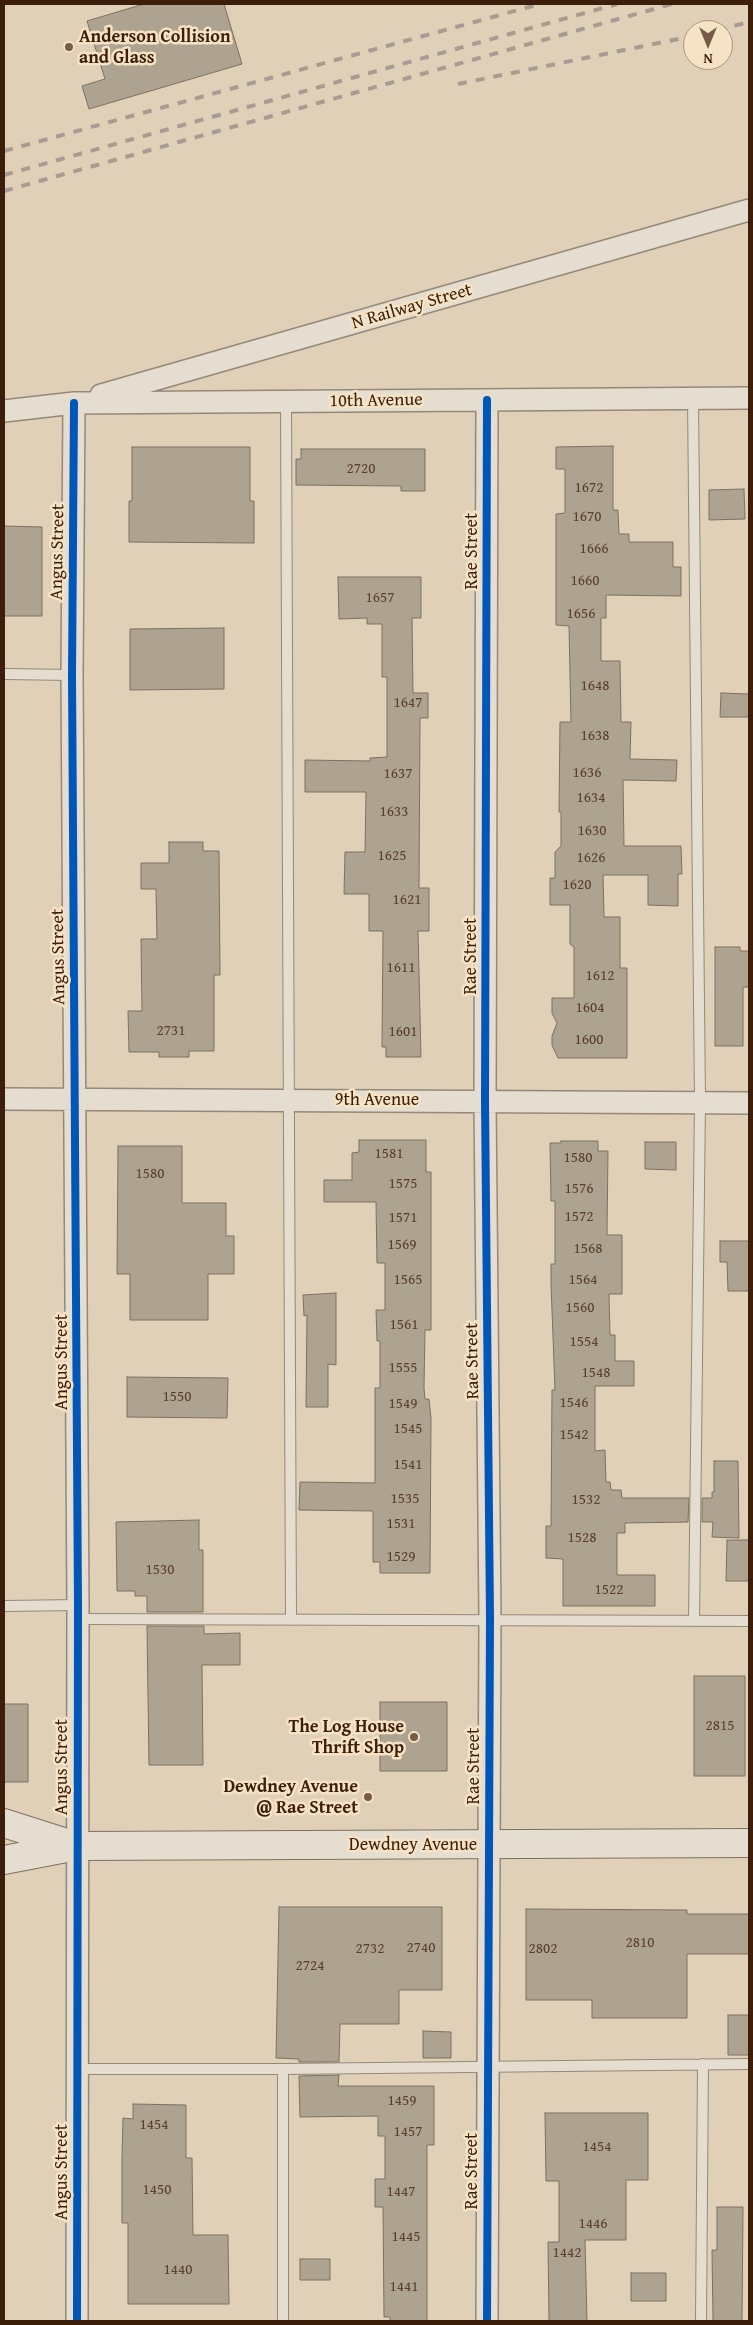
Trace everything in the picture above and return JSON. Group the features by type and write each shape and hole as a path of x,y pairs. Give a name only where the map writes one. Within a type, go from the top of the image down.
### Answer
{"main road":[{"name":"Dewdney Avenue","path":"4,1823 77,1846"},
{"name":"Dewdney Avenue","path":"4,1860 77,1846 749,1843"}],"street":[{"name":"N Railway Street","path":"74,403 749,210"},
{"name":"10th Avenue","path":"4,410 74,403 749,398"},
{"name":"Rae Street","path":"487,400 485,1101 490,1618 487,2321"},
{"name":"Angus Street","path":"74,403 72,675 78,1612 77,2321"},
{"name":"9th Avenue","path":"4,1099 749,1102"}],"lane":[{"path":"693,398 700,1102 694,1621"},
{"path":"286,402 291,1620"},
{"path":"4,674 72,675"},
{"path":"4,1606 78,1612 291,1620 490,1618 749,1621"},
{"path":"701,2321 703,2064"},
{"path":"76,2069 283,2069 749,2064"},
{"path":"283,2069 283,2321"}],"building":[{"path":"144,4 224,4 242,64 89,109 82,86 105,79 87,21"},
{"path":"613,446 613,510 618,510 619,534 629,534 629,542 673,542 673,567 681,567 681,596 606,595 606,618 601,618 601,661 620,661 621,722 631,722 630,759 677,760 676,781 623,780 624,846 681,846 682,874 678,874 678,906 648,905 648,875 603,875 604,917 620,917 620,968 627,968 627,1058 558,1058 552,1045 552,1036 557,1023 552,1013 552,998 574,998 574,947 570,944 570,905 550,905 550,878 555,878 555,852 561,846 561,812 559,812 560,722 571,722 569,626 556,625 556,514 565,513 565,469 556,469 556,447"},
{"path":"132,447 250,447 250,501 254,501 254,543 129,542 129,501 132,501"},
{"path":"301,449 425,449 425,491 401,491 401,486 296,485 296,459 301,459"},
{"path":"744,489 745,519 709,520 709,490"},
{"path":"4,526 42,527 42,616 4,616"},
{"path":"338,577 421,577 421,618 412,618 413,693 428,693 428,718 420,718 419,888 429,888 429,931 418,931 421,1057 386,1057 386,1047 382,1047 383,931 369,931 369,894 344,894 345,852 365,852 366,792 305,792 305,760 370,761 370,758 387,757 387,677 382,677 382,624 367,624 367,618 339,619"},
{"path":"224,628 224,689 130,690 130,629"},
{"path":"721,693 749,694 749,717 720,717"},
{"path":"169,842 203,842 203,851 219,851 220,975 214,975 214,1051 189,1051 189,1057 159,1057 159,1052 129,1052 128,1011 142,1011 141,939 157,939 156,889 141,889 141,863 169,863"},
{"path":"715,947 740,947 740,951 749,951 749,987 743,987 743,1046 715,1046"},
{"path":"359,1140 426,1140 426,1172 431,1172 431,1330 425,1330 424,1388 425,1399 429,1399 431,1419 430,1573 380,1573 380,1562 373,1562 373,1511 299,1510 300,1482 375,1483 375,1388 380,1388 380,1341 377,1341 376,1310 385,1310 385,1263 377,1263 376,1202 324,1202 324,1180 352,1180 352,1153 359,1152"},
{"path":"561,1141 598,1141 598,1151 608,1151 607,1235 622,1235 622,1294 609,1294 610,1335 615,1335 615,1361 634,1361 634,1386 595,1386 595,1451 605,1450 606,1482 610,1482 611,1490 621,1490 622,1498 689,1498 688,1522 625,1523 625,1533 617,1533 617,1575 655,1575 655,1606 563,1606 563,1559 546,1558 546,1526 551,1526 552,1390 555,1390 551,1264 555,1264 555,1201 551,1201 550,1143 561,1143"},
{"path":"645,1142 676,1142 676,1170 645,1169"},
{"path":"118,1146 182,1146 182,1203 226,1203 226,1236 234,1236 234,1274 208,1274 208,1320 130,1320 130,1274 117,1274"},
{"path":"720,1241 749,1241 749,1291 728,1291 727,1262 720,1262"},
{"path":"336,1293 336,1365 328,1364 328,1407 306,1407 307,1315 304,1316 303,1295"},
{"path":"127,1377 228,1378 227,1418 127,1417"},
{"path":"714,1461 738,1461 739,1538 712,1537 713,1522 702,1522 702,1498 712,1498 712,1492 714,1492"},
{"path":"199,1520 199,1550 203,1550 203,1612 147,1612 147,1596 135,1596 135,1591 117,1591 116,1522"},
{"path":"727,1540 749,1540 749,1581 726,1581"},
{"path":"147,1626 204,1626 204,1634 240,1633 240,1665 202,1665 203,1765 149,1765"},
{"path":"694,1676 745,1676 745,1776 694,1776"},
{"name":"The Log House Thrift Shop","path":"380,1702 447,1702 447,1771 380,1771"},
{"path":"4,1704 28,1704 28,1782 4,1782"},
{"path":"279,1907 442,1907 442,1990 399,1990 399,2024 340,2024 339,2062 299,2062 299,2059 276,2058"},
{"path":"526,1909 687,1910 687,1914 749,1914 749,1954 687,1954 687,2018 592,2018 592,2000 526,2000"},
{"path":"728,2015 749,2015 749,2055 728,2055"},
{"path":"423,2031 451,2032 451,2058 423,2058"},
{"path":"339,2075 338,2086 434,2086 434,2145 427,2145 427,2321 390,2321 390,2317 384,2317 383,2207 375,2207 375,2179 385,2179 385,2136 378,2136 378,2116 300,2117 299,2076"},
{"path":"133,2104 186,2105 186,2158 192,2158 193,2235 228,2235 229,2304 128,2304 128,2223 122,2223 123,2118 133,2119"},
{"path":"545,2113 648,2113 648,2180 626,2180 626,2240 585,2240 587,2321 549,2321 548,2242 559,2242 559,2181 546,2181"},
{"path":"717,2207 743,2207 742,2321 713,2321 712,2250 717,2250"},
{"path":"300,2259 330,2259 330,2280 300,2280"},
{"path":"631,2273 666,2273 666,2301 631,2301"}],"railway":[{"path":"4,151 540,4"},
{"path":"4,175 617,4"},
{"path":"4,191 672,4"},
{"path":"733,26 749,22"},
{"path":"458,84 683,38"}],"cycle path":[{"path":"487,400 485,1101 490,1618 487,2321"},
{"path":"74,403 72,675 78,1605 77,2321"}],"place":[{"name":"Anderson Collision and Glass","path":"69,47"},
{"name":"The Log House Thrift Shop","path":"414,1737"},
{"name":"Dewdney Avenue @ Rae Street","path":"368,1797"}]}
